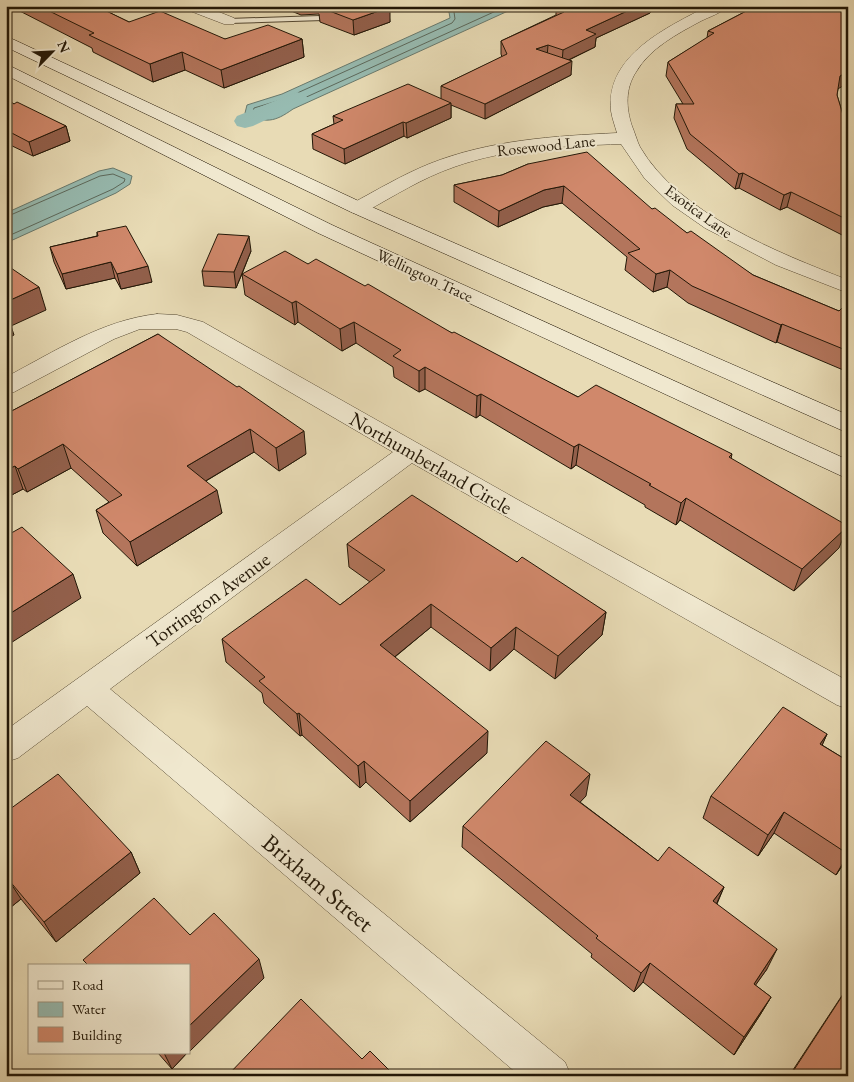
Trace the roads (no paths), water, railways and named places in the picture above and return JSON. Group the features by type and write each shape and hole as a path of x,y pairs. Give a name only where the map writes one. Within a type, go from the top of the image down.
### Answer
{"street":[{"path":"190,6 229,21"},
{"name":"Exotica Lane","path":"720,6 660,39 643,53 629,69 620,93 618,106 626,138 639,161 652,176 678,200 711,224 752,247 800,269 848,287"},
{"name":"Wellington Trace","path":"6,41 358,208 848,425"},
{"name":"Wellington Trace","path":"6,69 325,229 848,470"},
{"name":"Rosewood Lane","path":"358,208 418,175 477,154 526,144 626,138"},
{"name":"Northumberland Circle","path":"6,388 106,334 137,323 177,322 194,327 848,696"},
{"name":"Torrington Avenue","path":"6,748 411,451"},
{"name":"Brixham Street","path":"87,688 551,1076"}],"lane":[{"path":"229,21 320,18"}],"water":[{"path":"431,6 519,6 293,109 281,117 264,120 245,113 247,105 282,94 450,18 449,12"},
{"path":"113,168 132,176 130,184 116,193 6,243 6,213 99,171"}],"waterway":[{"path":"245,121 297,98"}]}
